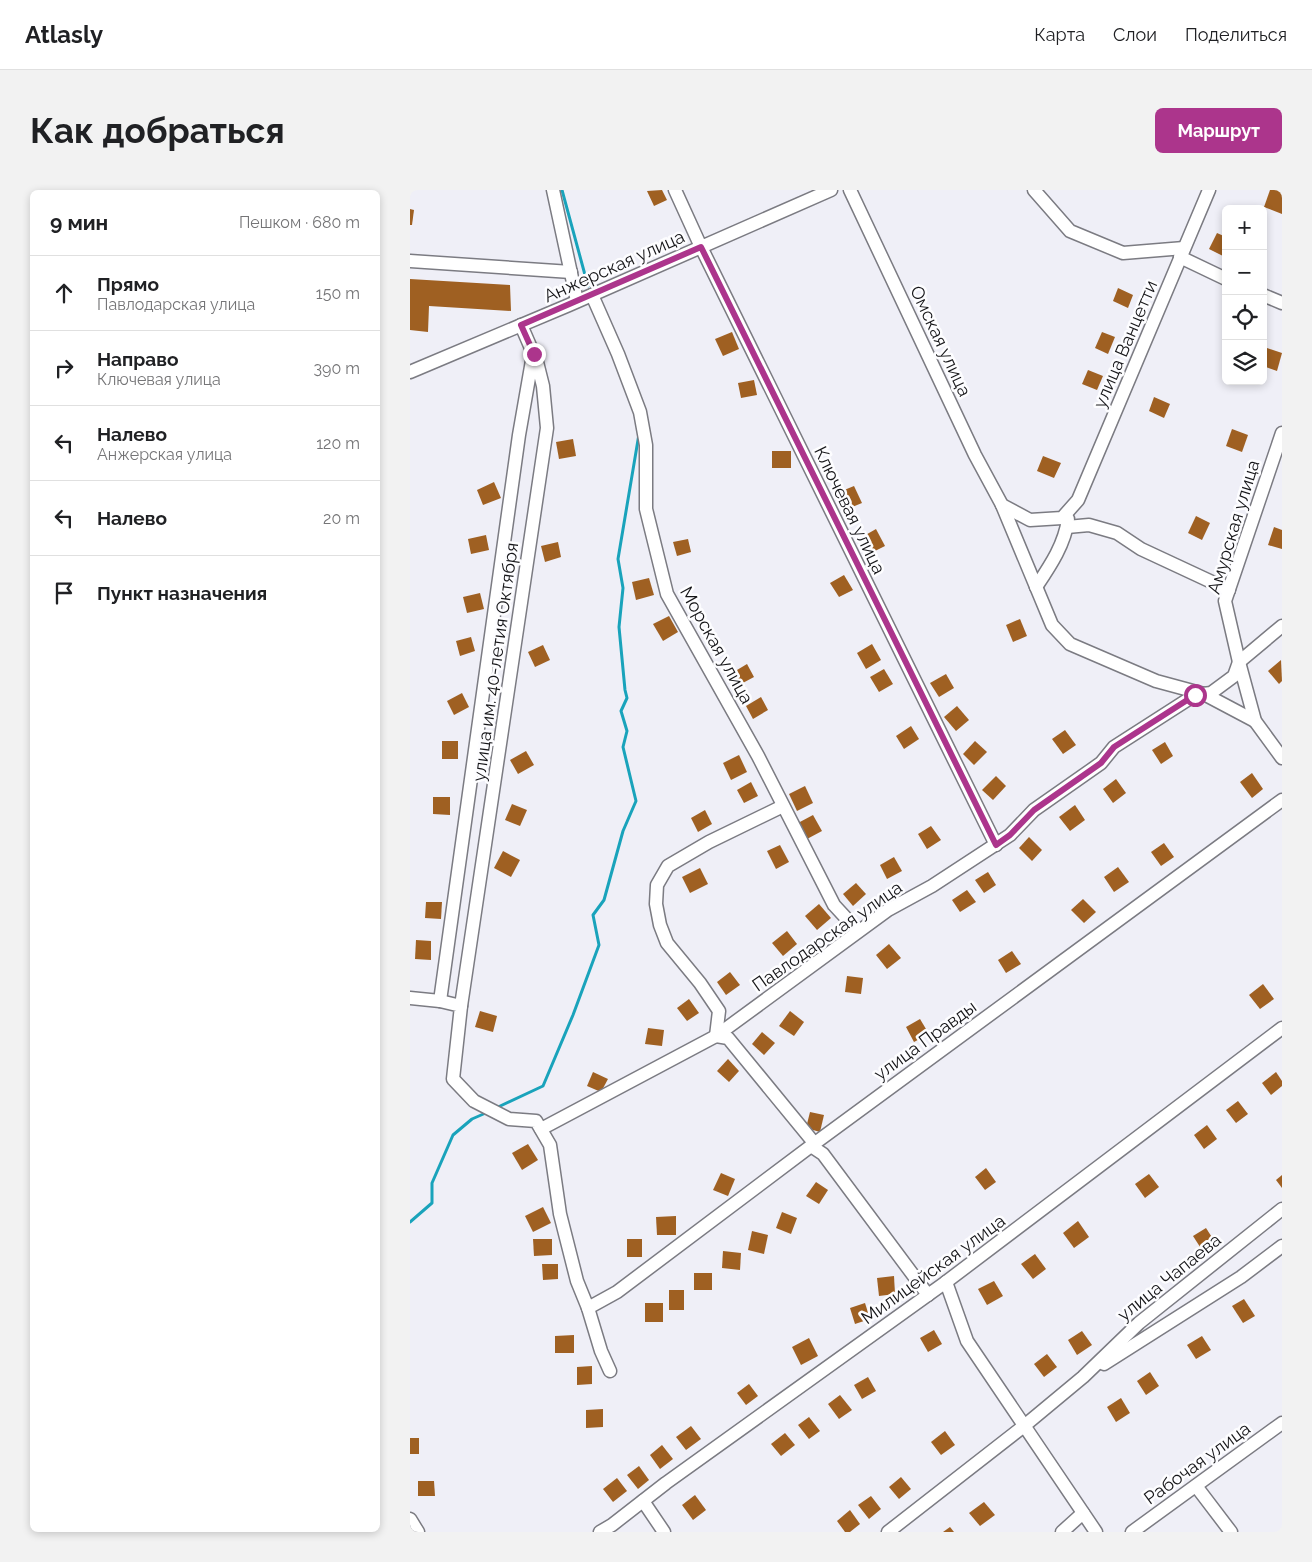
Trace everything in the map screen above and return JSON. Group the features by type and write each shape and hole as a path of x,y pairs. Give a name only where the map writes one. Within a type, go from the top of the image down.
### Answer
{"street":[{"path":"553,190 577,302"},
{"name":"Ключевая улица","path":"674,190 996,845"},
{"name":"Анжерская улица","path":"410,372 577,302 831,190"},
{"name":"Омская улица","path":"850,190 975,455 1002,505 1052,625 1070,644 1156,681 1204,694 1255,721"},
{"path":"1034,190 1070,231 1123,253 1182,253 1222,277"},
{"name":"улица Ванцетти","path":"1070,509 1078,500 1209,190"},
{"path":"410,261 570,272"},
{"name":"Морская улица","path":"592,295 618,354 640,412 646,445 646,509 667,594 758,756 834,905 858,931"},
{"path":"1267,297 1282,303"},
{"name":"улица им. 40-летия Октября","path":"521,325 534,354 543,386 547,428 461,1006 453,1078 474,1101 509,1119 536,1121 541,1129"},
{"path":"440,1001 519,435 534,354"},
{"name":"Амурская улица","path":"1255,721 1225,601 1282,433"},
{"path":"1002,505 1030,520 1062,518 1070,509"},
{"path":"1036,587 1066,534 1070,509"},
{"path":"1067,527 1089,525 1117,533 1141,550 1229,590"},
{"name":"Павлодарская улица","path":"541,1129 716,1036 888,910 932,886 1010,835 1034,810 1101,763 1114,747 1195,695 1210,693 1234,676 1239,662 1282,626"},
{"path":"1255,721 1282,758"},
{"name":"улица Правды","path":"588,1308 617,1292 813,1145 1282,800"},
{"path":"783,806 709,842 668,866 657,885 656,904 660,925 667,943 700,983 719,1011 716,1036 728,1038 822,1154 928,1295"},
{"path":"410,998 440,1001 461,1006"},
{"name":"Милицейская улица","path":"600,1532 612,1525 666,1482 946,1282 1282,1028"},
{"path":"541,1129 550,1145 560,1214 577,1281 610,1372"},
{"name":"улица Чапаева","path":"888,1532 1024,1426 1083,1377 1139,1323 1282,1209"},
{"name":"улица Чапаева","path":"1083,1377 1240,1277 1282,1246"},
{"path":"946,1282 967,1341 1096,1532"},
{"name":"Рабочая улица","path":"1132,1532 1282,1423"},
{"path":"1196,1486 1231,1532"},
{"path":"643,1501 664,1532"},
{"path":"1062,1532 1083,1513"},
{"path":"410,1519 418,1532"}],"building":[{"path":"662,190 667,200 654,206 647,191"},
{"path":"1270,190 1282,190 1282,214 1267,208 1267,205 1265,205"},
{"path":"410,209 414,210 412,225 410,225"},
{"path":"1217,233 1222,235 1222,256 1209,249"},
{"path":"410,279 510,285 511,311 429,306 428,332 410,330"},
{"path":"1118,288 1133,295 1128,308 1113,301"},
{"path":"732,332 739,349 723,356 715,339"},
{"path":"1102,332 1115,337 1108,354 1095,348"},
{"path":"1267,348 1282,353 1277,371 1267,367"},
{"path":"1088,370 1103,376 1097,390 1082,384"},
{"path":"754,380 757,395 741,398 738,383"},
{"path":"1154,397 1170,404 1164,418 1149,411"},
{"path":"1232,429 1248,435 1242,452 1226,446"},
{"path":"573,439 576,456 559,459 556,442"},
{"path":"772,451 791,451 791,468 772,468"},
{"path":"1043,456 1061,463 1054,478 1037,471"},
{"path":"494,482 501,498 483,505 477,490"},
{"path":"854,486 862,503 845,510 837,493"},
{"path":"1196,516 1210,523 1202,540 1188,533"},
{"path":"1274,527 1282,530 1282,549 1268,545"},
{"path":"876,529 885,546 871,553 862,537"},
{"path":"486,535 489,550 471,554 468,539"},
{"path":"688,539 691,552 677,556 673,542"},
{"path":"558,542 561,557 545,562 541,546"},
{"path":"844,575 853,590 839,597 830,583"},
{"path":"649,578 654,595 636,600 632,582"},
{"path":"480,593 484,609 467,613 463,597"},
{"path":"669,616 678,632 663,641 653,624"},
{"path":"1020,619 1027,636 1013,642 1006,625"},
{"path":"471,637 475,651 460,656 456,641"},
{"path":"872,644 881,660 866,669 857,653"},
{"path":"543,645 550,660 535,667 528,652"},
{"path":"1281,660 1282,681 1279,684 1268,671"},
{"path":"747,664 754,677 739,685 732,673"},
{"path":"884,669 893,684 879,692 870,677"},
{"path":"946,674 954,688 939,697 930,683"},
{"path":"462,693 469,707 454,715 447,701"},
{"path":"761,697 768,710 753,719 746,706"},
{"path":"957,706 969,720 956,731 944,717"},
{"path":"911,726 919,739 904,749 896,736"},
{"path":"1065,730 1076,745 1063,754 1052,739"},
{"path":"442,741 458,741 458,759 442,759"},
{"path":"975,741 987,752 974,765 963,754"},
{"path":"1165,742 1173,756 1161,764 1152,750"},
{"path":"526,751 534,765 518,774 510,760"},
{"path":"739,755 747,772 731,780 723,763"},
{"path":"1252,773 1263,789 1252,798 1240,782"},
{"path":"996,776 1006,786 993,800 982,790"},
{"path":"1116,779 1126,793 1113,803 1103,789"},
{"path":"751,782 758,796 744,803 737,790"},
{"path":"805,786 813,803 797,811 789,794"},
{"path":"433,797 450,797 450,815 433,814"},
{"path":"512,804 527,810 520,826 505,820"},
{"path":"1075,805 1085,820 1070,831 1059,817"},
{"path":"705,810 712,824 698,832 691,818"},
{"path":"813,815 822,831 807,839 798,823"},
{"path":"931,826 941,840 927,849 918,834"},
{"path":"1029,837 1042,850 1032,861 1019,848"},
{"path":"1164,843 1174,857 1161,866 1151,852"},
{"path":"780,845 789,862 776,869 767,851"},
{"path":"503,851 520,860 511,877 494,868"},
{"path":"894,857 902,871 887,879 880,865"},
{"path":"1118,867 1129,882 1114,892 1104,877"},
{"path":"700,868 708,884 690,893 682,877"},
{"path":"988,872 996,885 984,893 975,880"},
{"path":"856,883 866,894 853,906 843,894"},
{"path":"967,890 976,902 960,912 952,900"},
{"path":"1083,899 1096,912 1084,923 1071,910"},
{"path":"426,902 442,902 441,919 425,918"},
{"path":"819,904 831,918 817,930 805,916"},
{"path":"787,931 797,944 783,956 772,943"},
{"path":"416,940 431,941 431,960 415,959"},
{"path":"889,944 901,958 887,969 876,955"},
{"path":"1012,951 1021,964 1006,973 998,960"},
{"path":"730,972 740,985 726,995 717,982"},
{"path":"847,976 863,978 861,994 845,992"},
{"path":"1263,984 1274,999 1260,1009 1249,995"},
{"path":"689,999 699,1013 687,1021 677,1008"},
{"path":"480,1011 497,1016 493,1032 475,1027"},
{"path":"790,1011 804,1022 794,1036 779,1026"},
{"path":"920,1019 929,1034 914,1042 906,1027"},
{"path":"648,1028 664,1030 662,1046 645,1044"},
{"path":"762,1032 775,1043 764,1055 752,1044"},
{"path":"728,1059 739,1071 729,1082 717,1071"},
{"path":"593,1072 608,1079 601,1092 587,1086"},
{"path":"1276,1072 1282,1081 1282,1086 1271,1095 1262,1083"},
{"path":"1238,1101 1248,1114 1236,1123 1226,1110"},
{"path":"810,1112 824,1115 820,1132 806,1128"},
{"path":"1207,1125 1217,1139 1204,1149 1194,1135"},
{"path":"528,1144 538,1160 522,1170 512,1153"},
{"path":"986,1168 996,1182 985,1190 975,1177"},
{"path":"721,1173 735,1179 728,1196 713,1190"},
{"path":"1149,1174 1159,1187 1145,1198 1135,1184"},
{"path":"1282,1175 1282,1188 1276,1180"},
{"path":"816,1182 828,1190 819,1204 806,1196"},
{"path":"543,1207 551,1223 533,1232 525,1216"},
{"path":"782,1212 797,1218 791,1234 776,1228"},
{"path":"676,1216 676,1235 657,1235 656,1217"},
{"path":"1078,1221 1089,1237 1074,1248 1063,1233"},
{"path":"1206,1228 1215,1242 1202,1250 1193,1236"},
{"path":"752,1231 768,1235 764,1254 748,1250"},
{"path":"533,1239 552,1239 552,1255 534,1256"},
{"path":"627,1239 642,1239 642,1257 627,1257"},
{"path":"723,1251 741,1253 740,1270 722,1268"},
{"path":"1035,1254 1046,1269 1033,1279 1021,1264"},
{"path":"542,1264 558,1264 558,1279 543,1280"},
{"path":"694,1273 712,1273 712,1290 694,1290"},
{"path":"894,1276 895,1294 879,1296 877,1278"},
{"path":"994,1281 1003,1296 987,1305 978,1289"},
{"path":"669,1290 684,1290 684,1310 669,1310"},
{"path":"1244,1299 1255,1316 1243,1323 1232,1306"},
{"path":"645,1303 663,1303 663,1322 645,1322"},
{"path":"865,1303 870,1319 855,1324 850,1308"},
{"path":"934,1330 942,1344 928,1352 920,1338"},
{"path":"1082,1331 1092,1345 1077,1355 1068,1340"},
{"path":"574,1335 574,1353 555,1353 555,1336"},
{"path":"1202,1336 1211,1350 1196,1359 1187,1345"},
{"path":"809,1338 818,1356 801,1365 792,1347"},
{"path":"1047,1354 1057,1367 1044,1377 1034,1364"},
{"path":"592,1366 592,1384 577,1385 577,1367"},
{"path":"1150,1372 1159,1386 1146,1395 1137,1381"},
{"path":"868,1377 876,1391 862,1399 854,1385"},
{"path":"749,1384 758,1396 746,1405 737,1393"},
{"path":"840,1395 852,1410 839,1419 828,1404"},
{"path":"1121,1398 1130,1413 1116,1422 1107,1407"},
{"path":"603,1409 603,1427 586,1428 586,1410"},
{"path":"809,1417 820,1431 809,1439 798,1425"},
{"path":"691,1426 701,1439 686,1450 676,1437"},
{"path":"945,1431 955,1445 941,1455 931,1442"},
{"path":"785,1433 795,1445 781,1456 771,1444"},
{"path":"410,1438 419,1438 419,1454 410,1454"},
{"path":"662,1445 673,1459 660,1469 650,1455"},
{"path":"639,1466 649,1480 638,1489 627,1475"},
{"path":"901,1477 911,1489 899,1499 889,1487"},
{"path":"617,1478 627,1491 613,1502 603,1489"},
{"path":"418,1481 434,1481 435,1496 418,1496"},
{"path":"695,1495 706,1510 693,1520 682,1505"},
{"path":"871,1496 881,1509 869,1519 858,1505"},
{"path":"984,1502 995,1515 980,1526 969,1513"},
{"path":"850,1510 860,1524 850,1532 845,1532 837,1521"},
{"path":"950,1527 954,1532 943,1532"}],"waterway":[{"path":"562,190 588,286"},
{"path":"496,1108 543,1086 573,1015 599,945 593,915 604,900 623,831 636,801 623,747 627,731 621,711 627,698 619,627 623,588 618,559 639,434"},
{"path":"410,1222 432,1203 432,1183 453,1135 472,1119 488,1112"}],"route":[{"path":"534,354 521,325 701,247 996,845 1010,835 1034,810 1101,763 1114,747 1195,695"}]}
